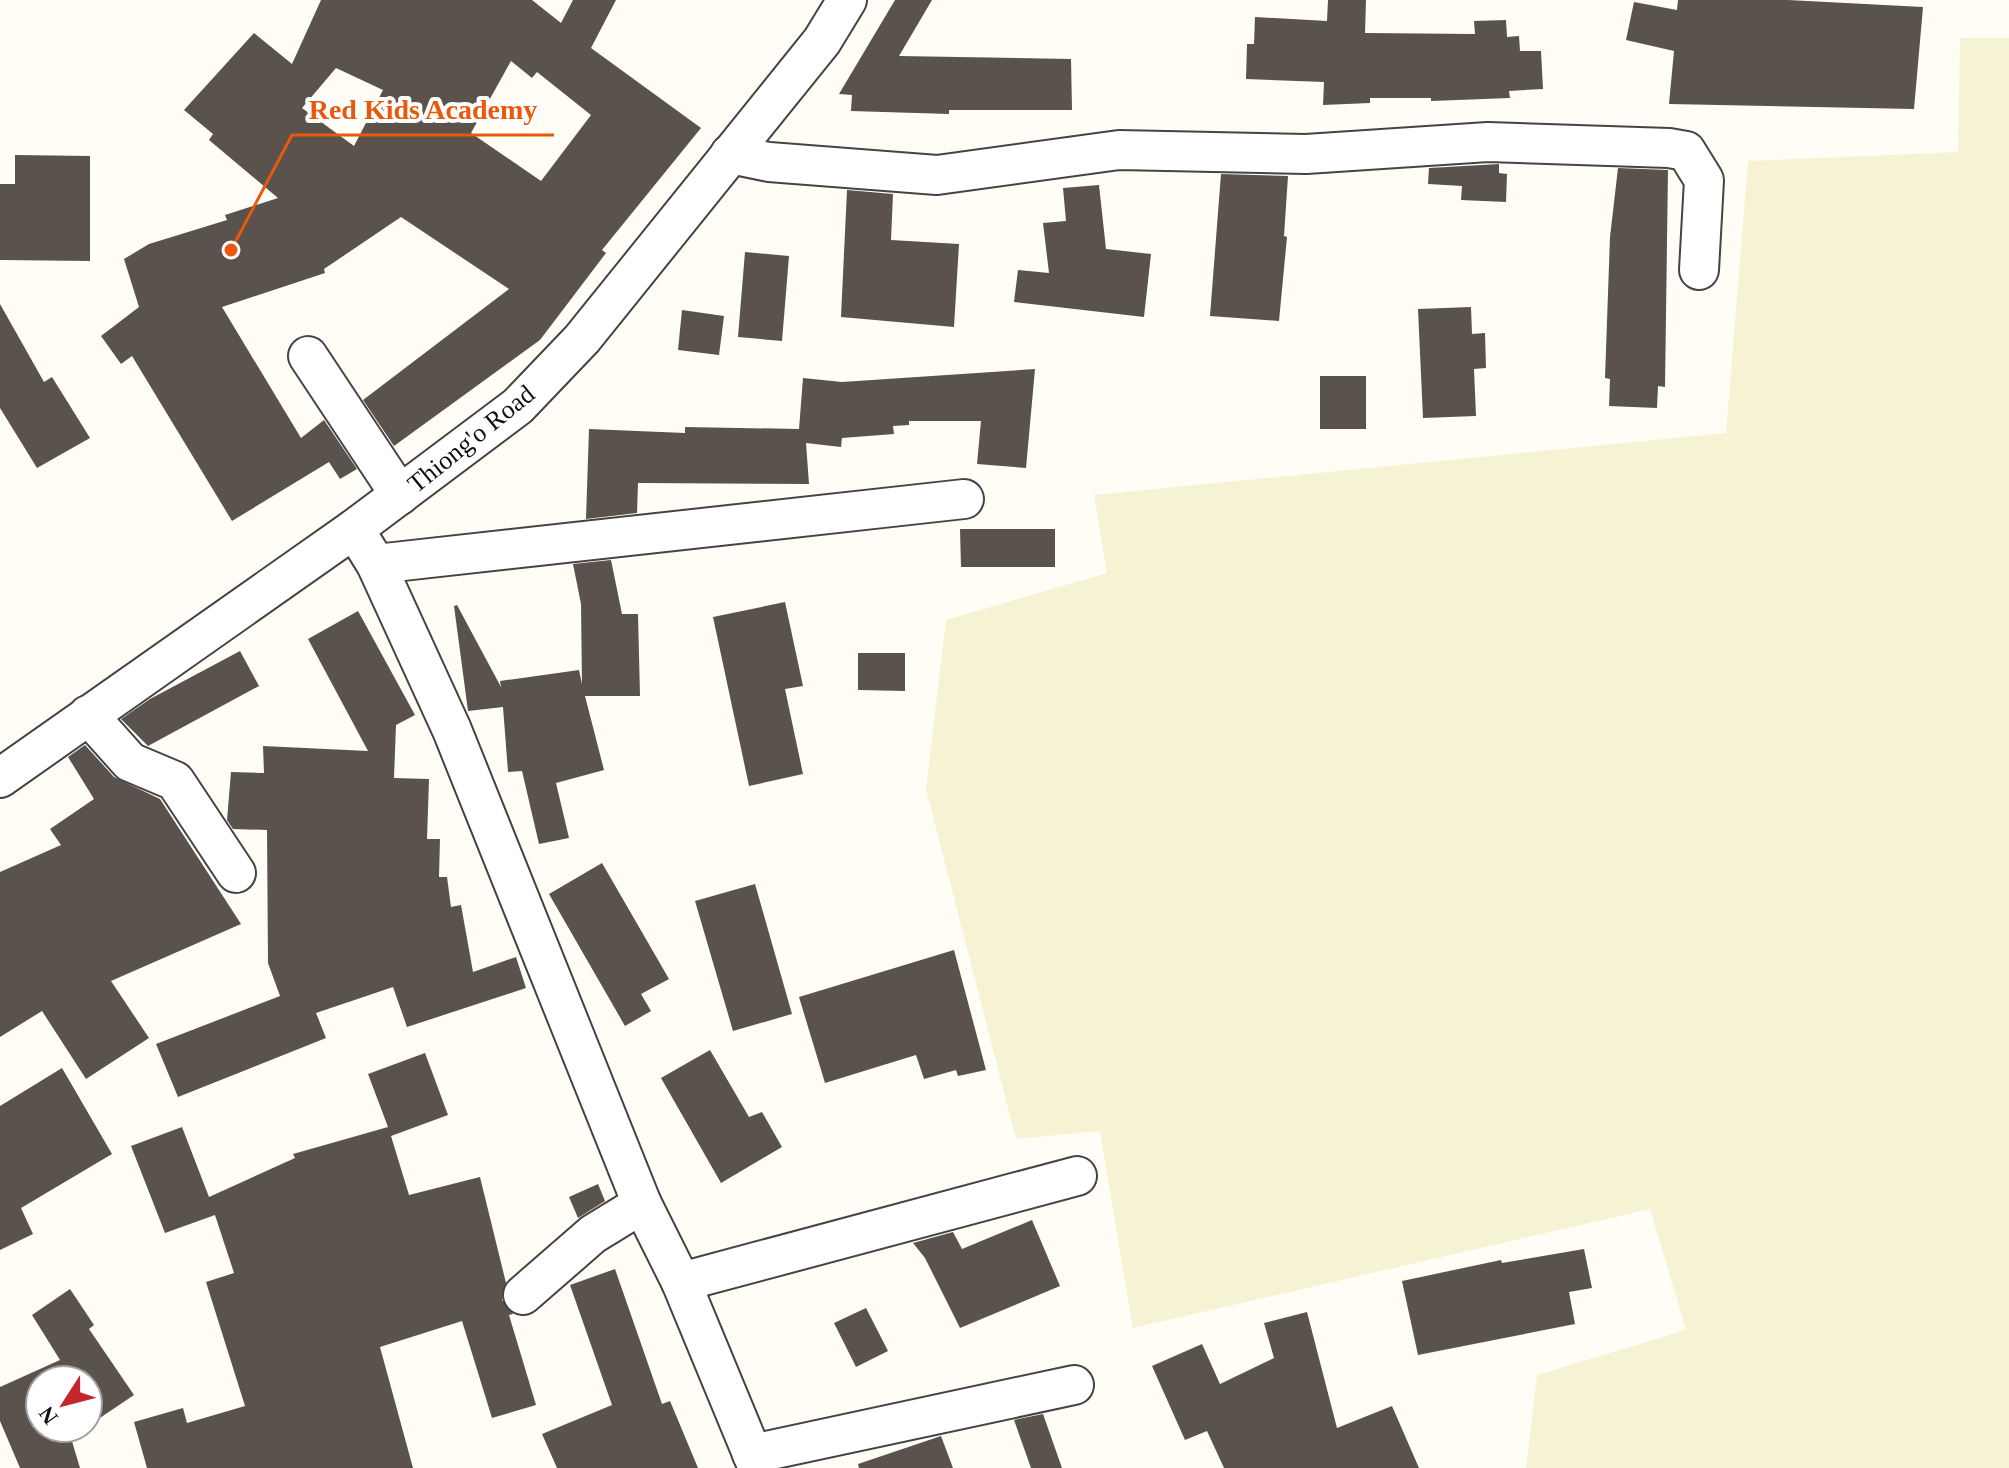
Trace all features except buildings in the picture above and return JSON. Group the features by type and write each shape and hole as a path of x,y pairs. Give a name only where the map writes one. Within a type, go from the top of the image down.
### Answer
{"street":[{"name":"Thiong'o Road","path":"0,778 354,529 518,406 582,339 822,41 847,0"},
{"path":"730,154 769,162 937,175 1119,150 1306,154 1488,142 1669,148 1686,151 1704,180 1699,270"},
{"path":"308,356 400,495"},
{"path":"376,564 964,499"},
{"path":"354,529 376,564 452,730 642,1204 681,1282 755,1461 1074,1385"},
{"path":"88,715 130,762 175,781 236,873"},
{"path":"681,1282 1077,1176"},
{"path":"523,1295 593,1234 642,1204"}],"shaded area":[{"path":"1960,38 2009,38 2009,1468 1526,1468 1537,1375 1686,1330 1650,1209 1133,1328 1100,1131 1016,1139 926,789 946,620 1107,573 1094,495 1726,433 1748,161 1958,152"}],"place":[{"name":"Red Kids Academy","path":"231,250"}]}
